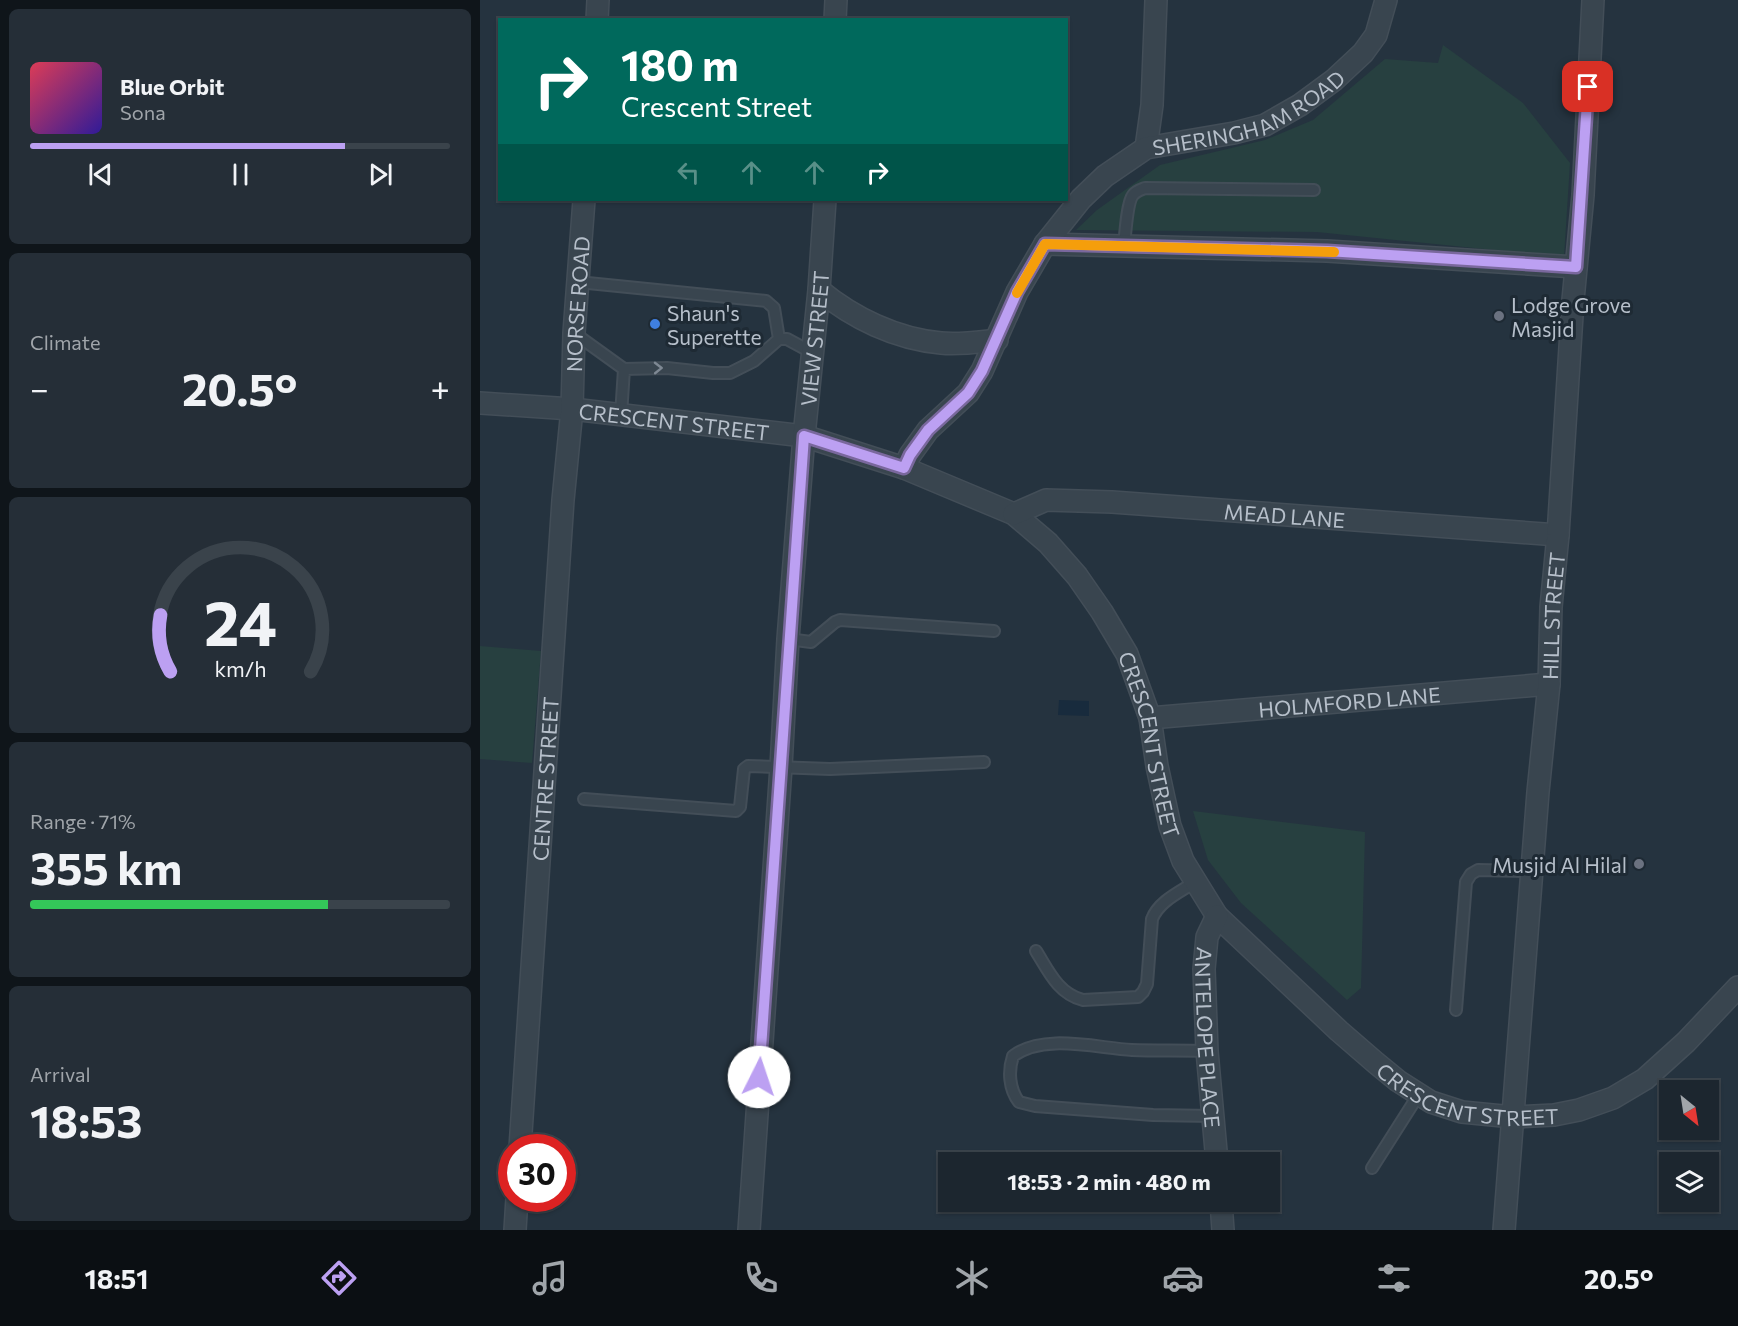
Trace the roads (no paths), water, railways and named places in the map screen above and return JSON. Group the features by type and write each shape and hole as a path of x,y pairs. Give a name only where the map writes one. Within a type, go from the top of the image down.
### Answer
{"street":[{"path":"597,18 598,0"},
{"path":"835,18 836,0"},
{"path":"1146,148 1152,105 1156,0"},
{"name":"SHERINGHAM ROAD","path":"904,468 910,455 928,430 968,393 982,371 1017,292 1045,244 1081,199 1105,176 1146,148 1234,134 1265,125 1300,105 1334,80 1363,53 1376,35 1386,0"},
{"name":"HILL STREET","path":"1504,1230 1549,684 1551,607 1583,195 1593,0"},
{"name":"NORSE ROAD","path":"572,409 574,333 584,201"},
{"name":"VIEW STREET","path":"749,1230 788,639 825,201"},
{"path":"1045,244 1327,251 1576,267"},
{"path":"819,290 838,306 894,333 941,343 997,340"},
{"name":"CRESCENT STREET","path":"480,403 572,409 804,436 904,468 1014,514 1048,543 1077,576 1127,654 1150,718 1157,766 1170,826 1184,861 1217,916 1339,1031 1398,1081 1431,1101 1462,1112 1513,1117 1554,1115 1579,1110 1613,1098 1645,1079 1686,1042 1738,987"},
{"name":"CENTRE STREET","path":"521,1134 562,512 572,409"},
{"name":"MEAD LANE","path":"1014,514 1046,500 1112,502 1558,535"},
{"name":"HOLMFORD LANE","path":"1150,718 1549,684"},
{"name":"ANTELOPE PLACE","path":"1216,1152 1204,998 1205,950 1211,927 1217,916"},
{"path":"515,1230 516,1212"},
{"path":"1222,1212 1223,1230"}],"lane":[{"path":"1124,247 1131,197 1138,190 1314,190"},
{"path":"578,282 766,301 774,308 779,339"},
{"path":"574,333 624,369 667,368 730,373 754,361 779,339 787,339 813,352"},
{"path":"621,415 624,369"},
{"path":"788,639 812,642 835,622 840,621 994,631"},
{"path":"584,799 736,811 740,807 744,769 752,766 830,769 984,762"},
{"path":"1455,1010 1466,882 1471,874 1478,870 1532,871"},
{"path":"1036,951 1060,988 1076,998 1083,1000 1138,997 1143,993 1147,984 1152,919 1155,911 1164,902 1195,882"},
{"path":"1207,1051 1131,1050 1054,1043 1025,1050 1013,1056 1010,1065 1011,1086 1019,1101 1035,1106 1153,1115 1212,1116"},
{"path":"1372,1168 1419,1094"}],"water":[{"path":"1059,700 1089,701 1089,716 1058,715"}],"place":[{"name":"Lodge Grove Masjid","path":"1499,316"},
{"name":"Shaun's Superette","path":"655,324"},
{"name":"Musjid Al Hilal","path":"1639,864"}]}
